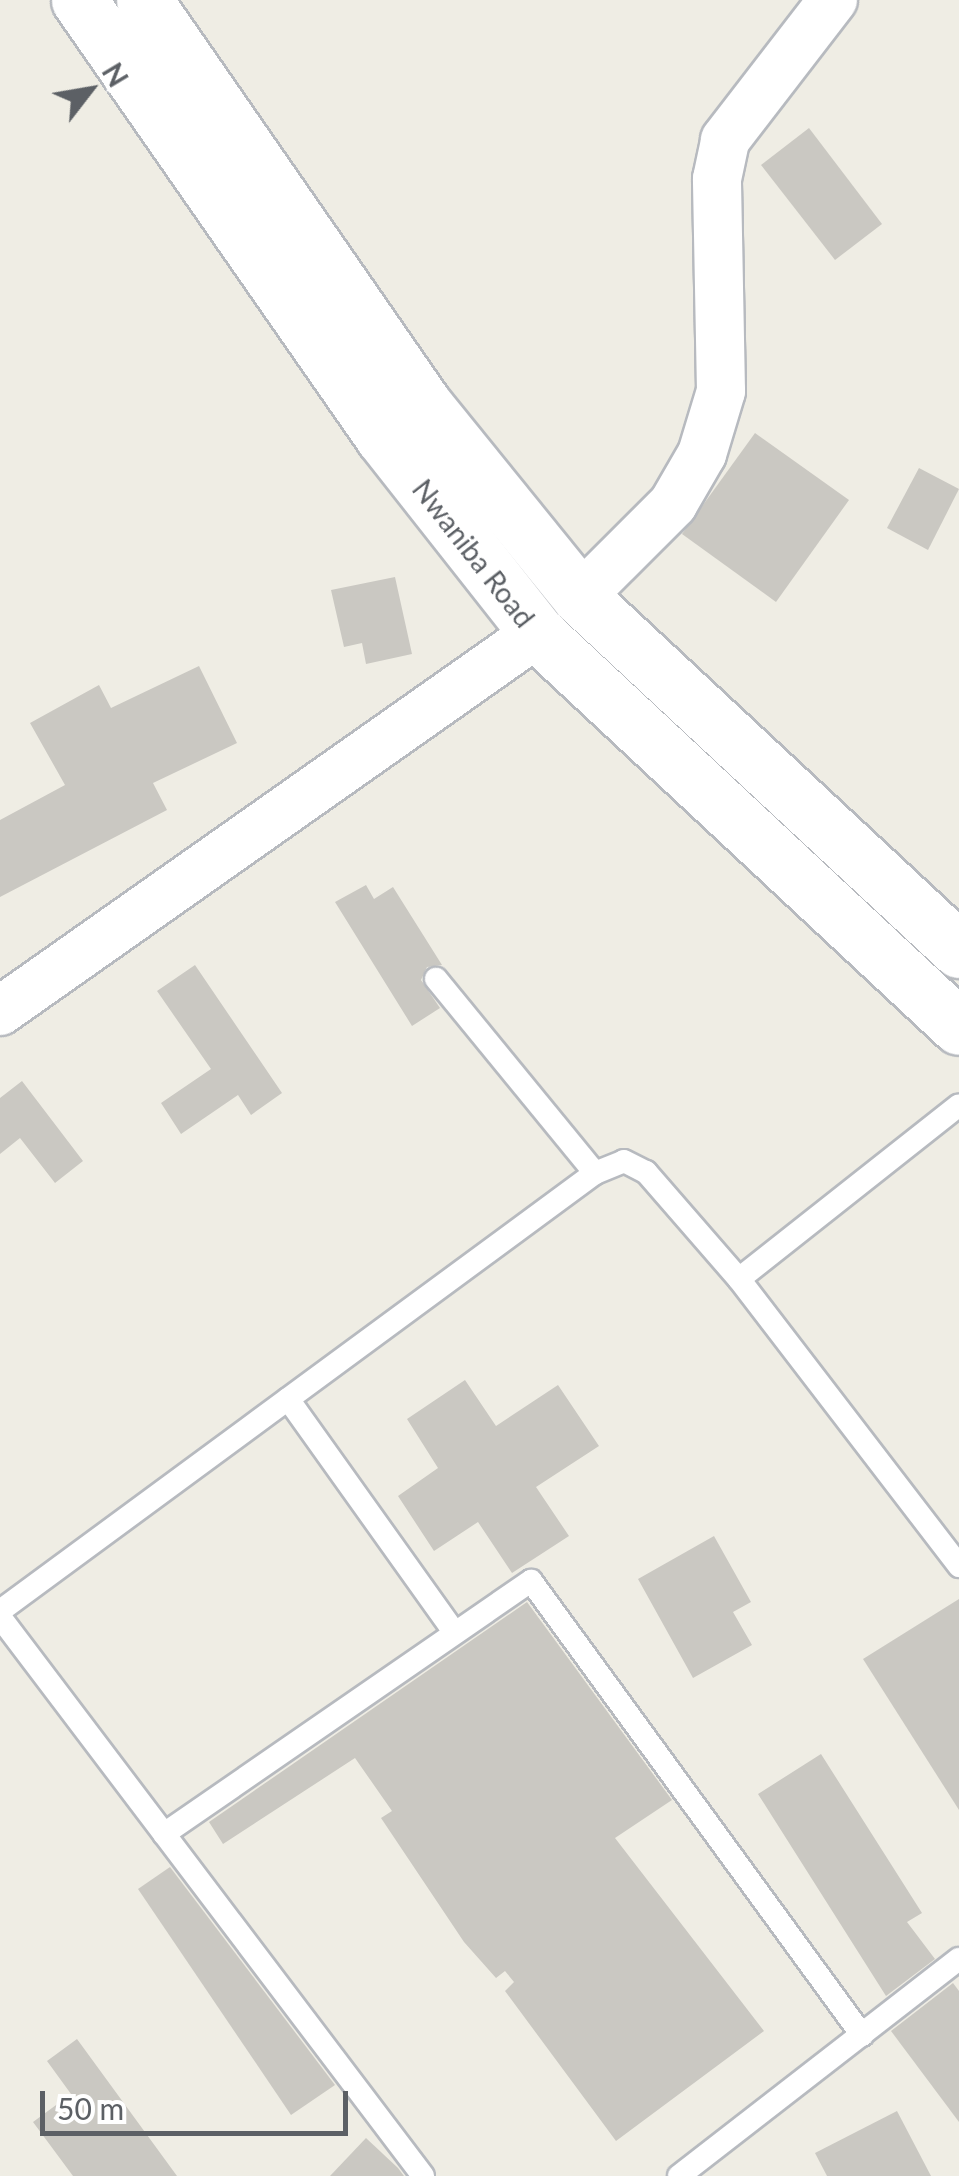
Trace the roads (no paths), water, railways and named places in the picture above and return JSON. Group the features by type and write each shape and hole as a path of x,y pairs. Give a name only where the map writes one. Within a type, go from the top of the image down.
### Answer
{"main road":[{"name":"Nwaniba Road","path":"79,0 383,438 537,633 959,1027"},
{"path":"144,0 422,402 580,597 959,950"}],"street":[{"path":"580,597 673,504 702,454 721,391 717,179 725,140 833,0"},
{"path":"0,1011 537,633"}],"lane":[{"path":"436,979 596,1173"},
{"path":"739,1279 959,1105"},
{"path":"423,2176 0,1614 596,1173 624,1161 646,1172 739,1279 959,1566"},
{"path":"288,1399 452,1629"},
{"path":"164,1834 515,1585 531,1581 544,1591 862,2035"},
{"path":"679,2176 959,1959"}]}
